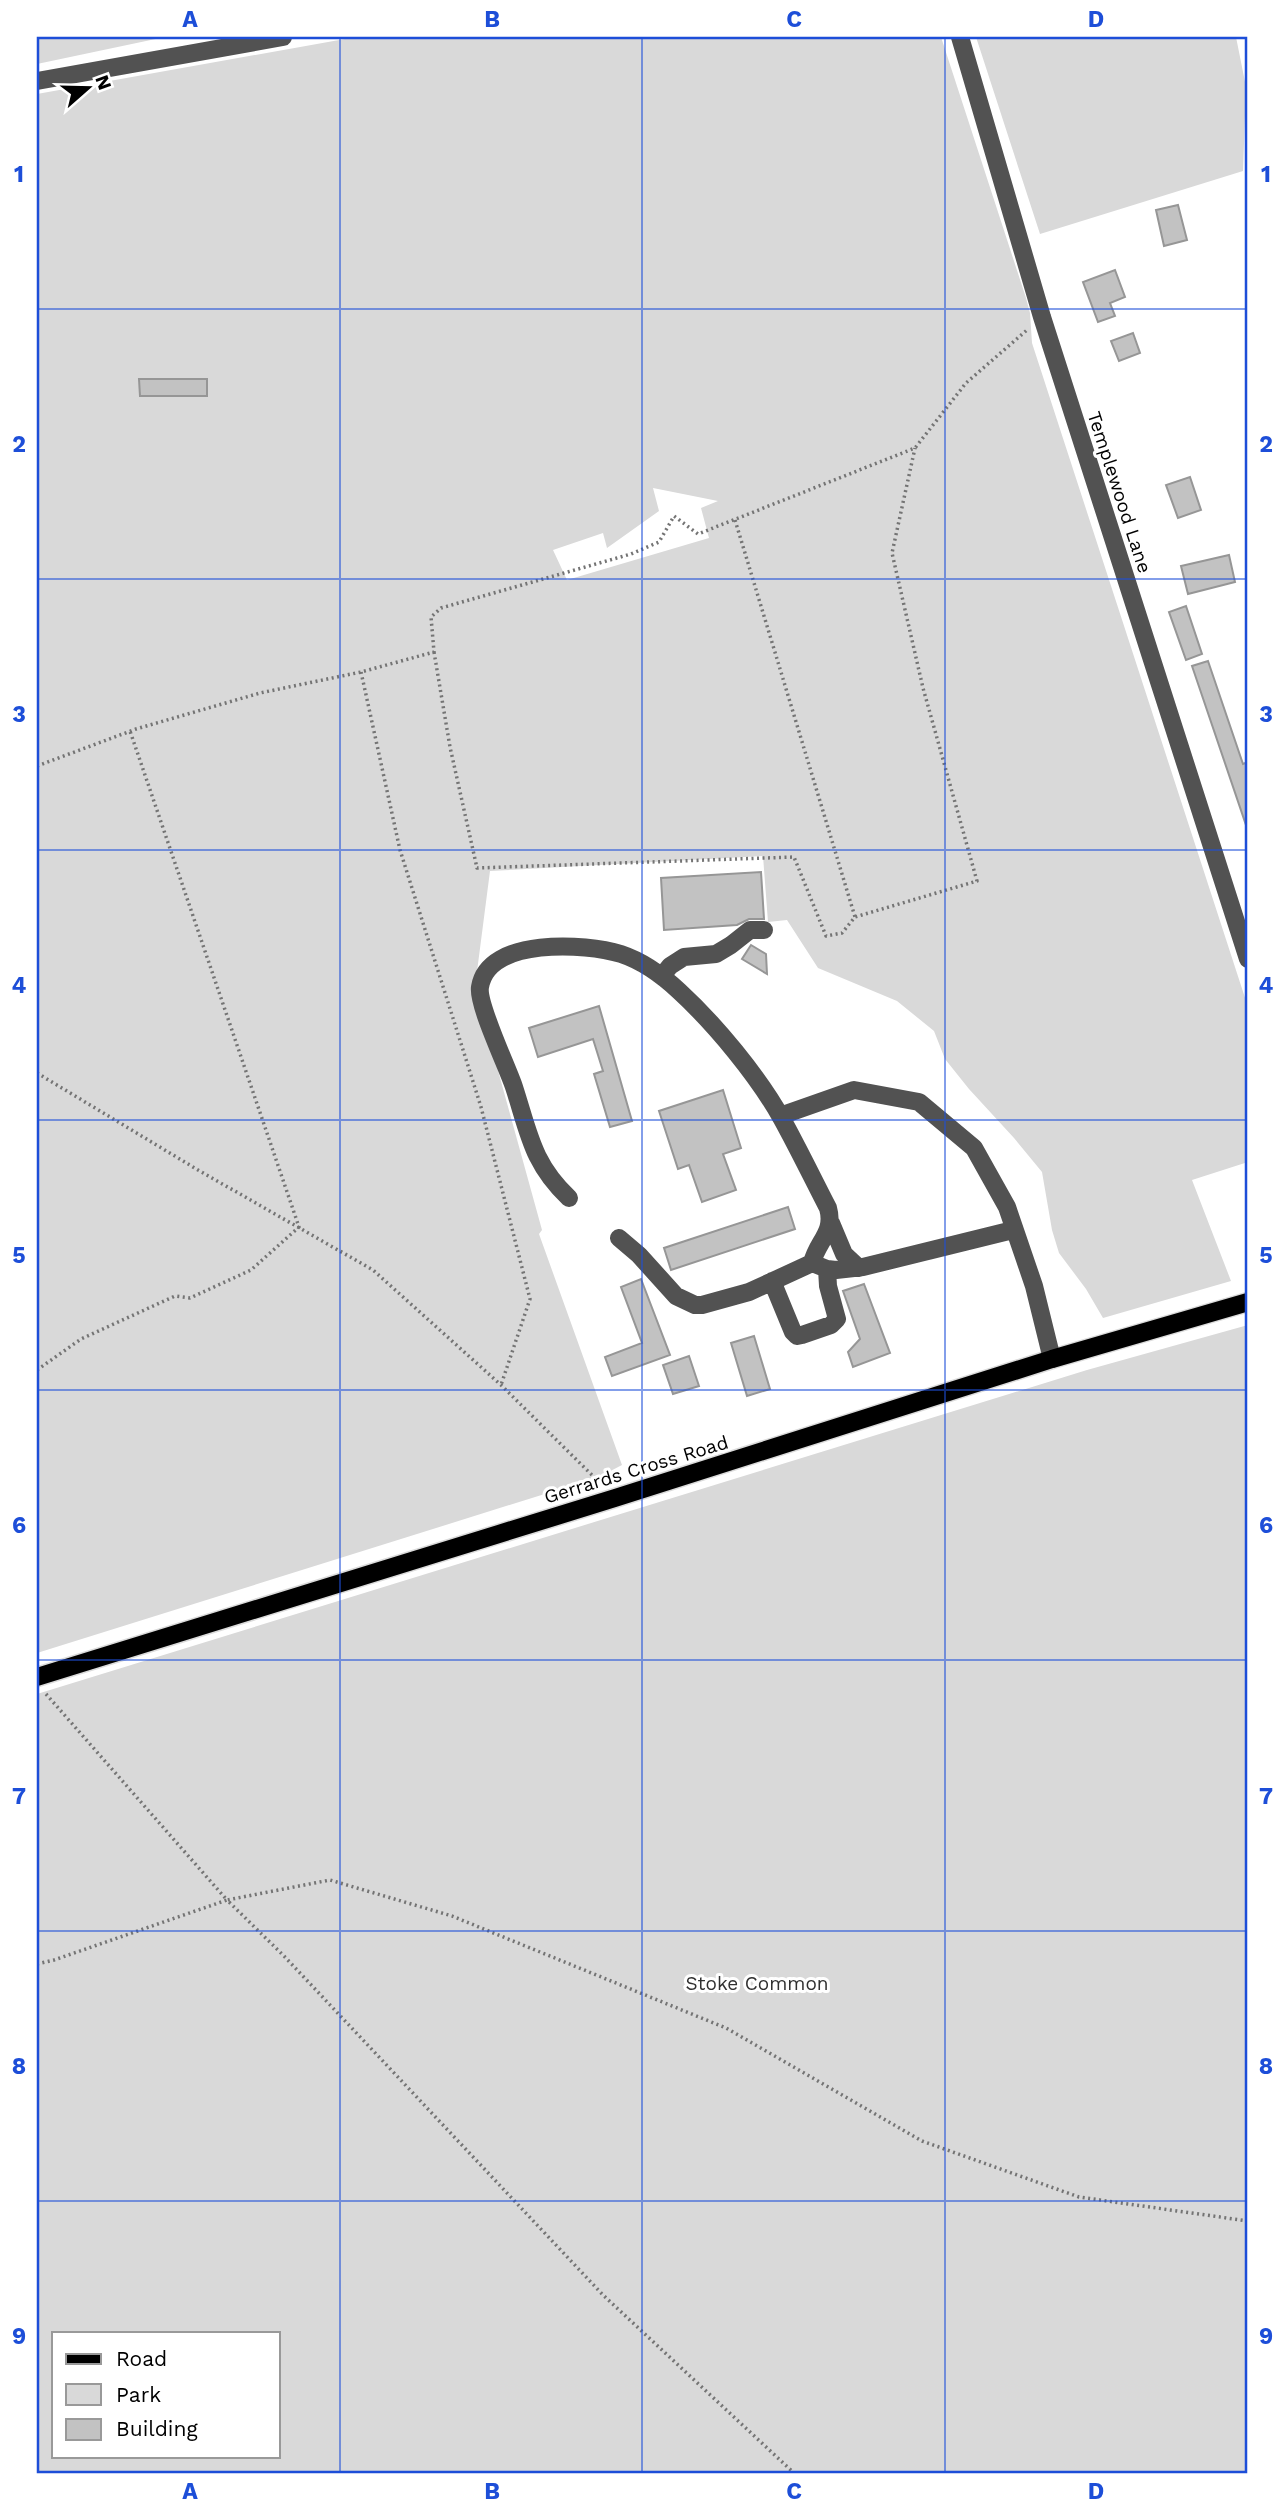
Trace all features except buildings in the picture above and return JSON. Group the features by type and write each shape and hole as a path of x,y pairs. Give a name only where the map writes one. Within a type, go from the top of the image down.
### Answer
{"main road":[{"name":"Gerrards Cross Road","path":"41,1685 1052,1359 1248,1302"}],"street":[{"path":"37,81 283,37"},
{"name":"Templewood Lane","path":"960,37 1042,317 1248,959"},
{"path":"662,976 670,966 684,957 716,954 750,930 764,930"},
{"path":"569,1198 551,1181 532,1147 514,1086 484,1007 480,988 488,968 505,954 556,946 622,954 662,976 680,992 734,1051 780,1116 828,1209 831,1223 845,1254 859,1268"},
{"path":"780,1116 854,1090 919,1102 974,1148 1007,1207 1034,1286 1052,1359"},
{"path":"772,1280 797,1336 831,1325 837,1319 828,1286 814,1255 831,1223"},
{"path":"619,1238 639,1255 676,1296 695,1305 702,1305 820,1266 859,1268 1013,1230"}],"path":[{"path":"915,448 698,534 674,516 660,542 631,554 441,608 431,617 450,747 477,868 794,857 826,936 842,933 855,916 977,881 923,688 892,553 915,448 966,383 1042,317"},
{"path":"735,520 855,916"},
{"path":"37,766 130,731 260,693 361,672 434,652"},
{"path":"361,672 400,849 481,1107 530,1299 501,1385"},
{"path":"130,731 299,1227"},
{"path":"37,1073 198,1170 373,1270 501,1385 615,1498"},
{"path":"37,1370 81,1339 175,1296 190,1298 251,1270 299,1227"},
{"path":"41,1685 227,1900 284,1956 603,2294 794,2473"},
{"path":"37,1964 227,1900 330,1880 452,1916 726,2028 922,2141 1080,2197 1248,2221"}],"green space":[{"path":"37,37 165,37 37,64"},
{"path":"356,37 941,37 1026,298 1032,343 1248,1007 1248,1162 1192,1180 1231,1281 1103,1318 1086,1289 1059,1253 1052,1230 1042,1172 945,1059 934,1031 897,1001 818,968 787,920 768,922 763,856 490,871 475,987 542,1230 539,1234 622,1465 599,1477 37,1653 37,94","holes":["653,488 718,501 701,508 709,538 567,580 553,550 603,533 607,548 659,511"]},
{"path":"976,37 1236,37 1246,87 1243,171 1040,234"},
{"name":"Stoke Common","path":"1248,1325 1248,2473 37,2473 37,1694 1087,1370"}]}
